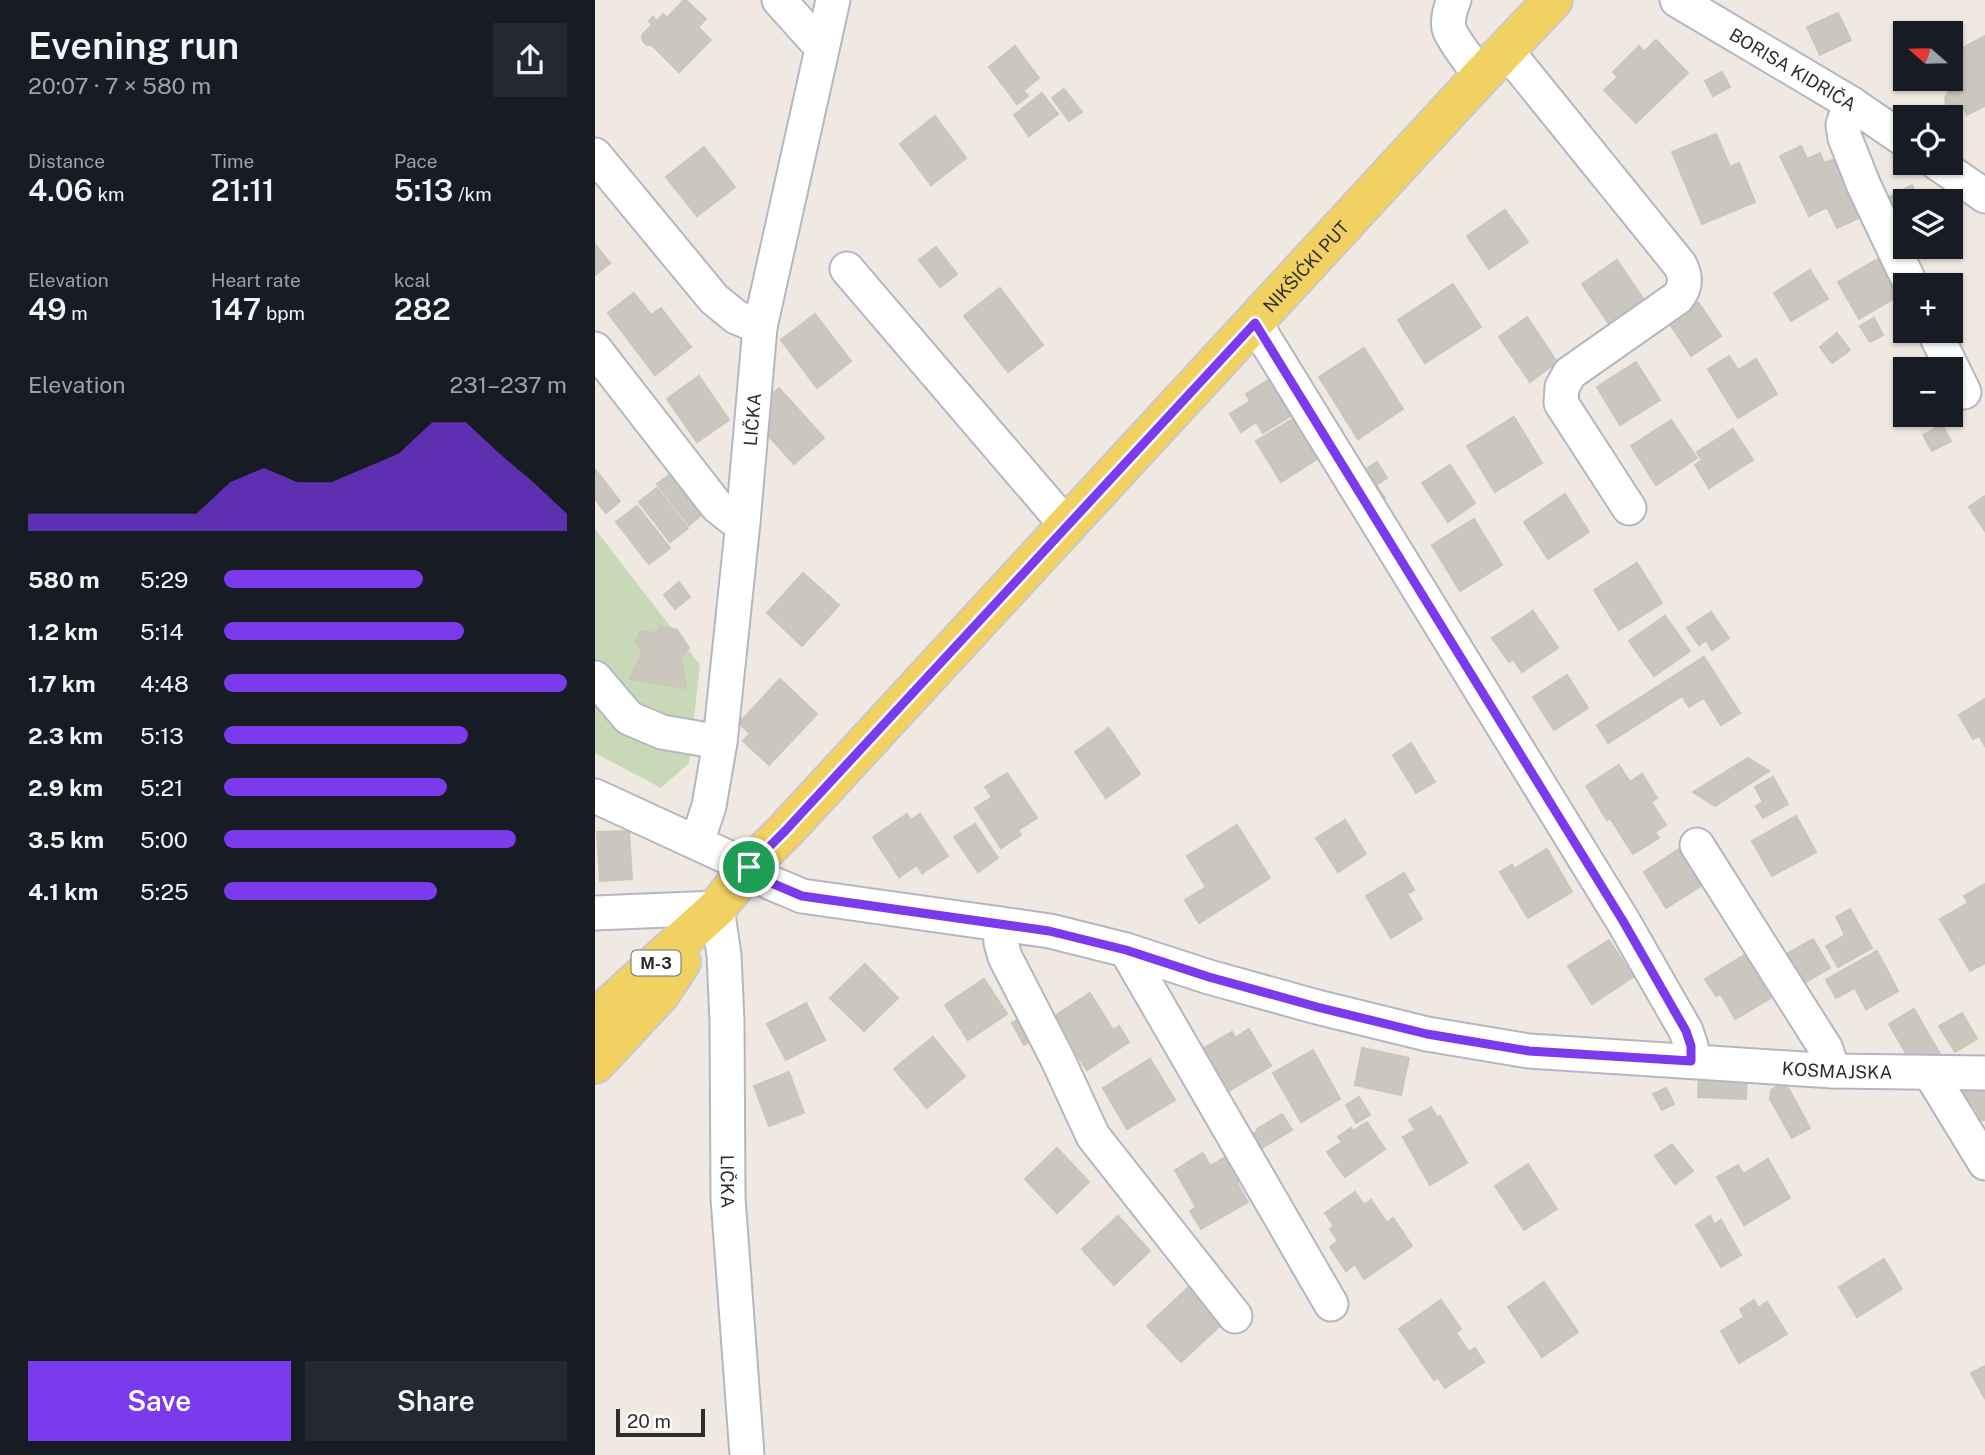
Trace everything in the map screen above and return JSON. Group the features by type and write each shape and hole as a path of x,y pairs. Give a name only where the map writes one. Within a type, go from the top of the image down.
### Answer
{"main road":[{"name":"NIKŠIĆKI PUT","path":"595,1019 717,908 749,867 792,824 1553,0"},
{"path":"595,1064 660,994 717,908"}],"street":[{"path":"779,0 822,48"},
{"name":"LIČKA","path":"697,842 709,806 720,742 760,327 833,0"},
{"path":"1454,0 1449,28 1469,62 1493,63 1680,265 1683,272 1685,282 1677,298 1570,373 1562,387 1561,403 1629,508"},
{"name":"BORISA KIDRIČA","path":"1677,0 1852,104 1893,132"},
{"path":"1852,104 1843,125 1845,138 1864,186 1905,273"},
{"path":"595,155 713,299 736,317 760,327"},
{"path":"1955,175 1985,195"},
{"path":"847,269 1067,526"},
{"path":"1255,323 1623,921 1686,1031 1691,1046 1691,1061"},
{"path":"1940,343 1964,392"},
{"path":"595,349 717,506 732,518 743,522"},
{"path":"595,678 629,718 662,733 720,742"},
{"name":"KOSMAJSKA","path":"595,796 749,867 769,882 802,896 1049,931 1126,950 1209,977 1317,1007 1427,1034 1529,1051 1833,1071 1985,1073"},
{"path":"1697,845 1826,1049 1833,1071"},
{"path":"595,913 717,908"},
{"name":"LIČKA","path":"717,908 725,981 728,1198 747,1455"},
{"path":"1000,925 1005,957 1047,1037 1093,1136 1235,1316"},
{"path":"1126,950 1331,1304"},
{"path":"1930,1073 1985,1163"}],"green space":[{"path":"595,529 700,665 689,763 661,788 595,753"}],"building":[{"path":"684,0 706,19 698,27 711,40 679,72 652,45 643,41 642,35 652,25 649,21 653,17 657,21 663,14 667,18"},
{"path":"1838,13 1851,40 1820,55 1807,27"},
{"path":"1985,36 1985,106 1967,115 1963,105 1947,105 1945,98 1949,91 1963,91 1963,48"},
{"path":"1656,40 1688,73 1636,123 1604,90 1618,77 1613,72 1639,46 1644,52"},
{"path":"1015,46 1039,78 1023,91 1028,96 1017,104 989,67"},
{"path":"1722,72 1730,87 1713,96 1705,81"},
{"path":"1064,89 1082,112 1069,121 1052,98"},
{"path":"1042,93 1058,114 1029,136 1014,115"},
{"path":"935,116 966,158 931,185 900,144"},
{"path":"1716,134 1730,167 1739,163 1755,202 1702,224 1672,152"},
{"path":"1801,146 1807,159 1820,153 1824,163 1834,159 1839,169 1849,164 1862,190 1809,216 1780,156"},
{"path":"704,147 735,187 697,216 666,177"},
{"path":"1862,190 1872,212 1837,228 1827,207"},
{"path":"1893,195 1893,217 1884,200"},
{"path":"1505,210 1528,242 1489,269 1467,236"},
{"path":"595,244 610,263 595,275"},
{"path":"936,247 957,274 940,287 919,260"},
{"path":"1881,257 1893,278 1893,299 1859,319 1838,282"},
{"path":"1617,260 1644,300 1609,324 1582,284"},
{"path":"1810,270 1828,299 1791,321 1774,293"},
{"path":"1453,284 1481,327 1425,363 1398,320"},
{"path":"1000,288 1043,345 1008,372 964,316"},
{"path":"634,293 651,315 661,308 691,347 655,375 608,313"},
{"path":"1698,302 1721,336 1691,356 1668,321"},
{"path":"815,314 851,361 817,388 781,340"},
{"path":"1527,317 1557,362 1530,382 1499,337"},
{"path":"1874,318 1883,335 1870,342 1860,326"},
{"path":"1837,333 1850,350 1832,363 1820,347"},
{"path":"1364,348 1403,409 1358,439 1319,377"},
{"path":"1729,356 1738,370 1756,359 1777,394 1738,418 1708,369"},
{"path":"1636,362 1660,400 1620,425 1597,387"},
{"path":"699,376 729,420 697,442 667,399"},
{"path":"1270,379 1292,415 1263,433 1256,422 1241,432 1230,414 1250,401 1246,394"},
{"path":"779,388 824,438 794,464 767,434 770,431 759,418 772,406 766,400"},
{"path":"1296,417 1320,457 1281,482 1256,441"},
{"path":"1514,417 1542,463 1495,492 1467,446"},
{"path":"1671,420 1697,458 1656,485 1631,446"},
{"path":"1943,427 1951,441 1932,451 1923,435"},
{"path":"1733,429 1753,460 1709,488 1695,465 1702,460 1697,452"},
{"path":"1377,462 1387,478 1376,485 1385,498 1373,506 1354,477"},
{"path":"1450,465 1475,503 1448,522 1422,483"},
{"path":"595,469 620,501 606,513 595,499"},
{"path":"677,469 708,510 689,525 657,484"},
{"path":"657,488 688,528 670,542 639,502"},
{"path":"1565,494 1589,532 1548,559 1524,522"},
{"path":"1985,496 1985,531 1969,507"},
{"path":"637,506 670,548 649,564 616,522"},
{"path":"1474,519 1502,565 1460,591 1432,545"},
{"path":"1637,563 1662,603 1619,630 1594,590"},
{"path":"803,573 839,605 802,646 767,613"},
{"path":"679,582 690,597 675,609 664,595"},
{"path":"1533,611 1558,648 1522,672 1513,659 1509,662 1492,638"},
{"path":"1711,612 1729,638 1712,650 1706,640 1699,645 1687,628"},
{"path":"1665,616 1690,651 1654,676 1629,641"},
{"path":"660,626 677,630 689,648 681,658 686,688 630,679 642,653 636,641 640,631 657,633"},
{"path":"1704,657 1740,713 1721,725 1704,698 1689,707 1682,696 1608,743 1597,725"},
{"path":"1567,675 1588,708 1554,730 1533,697"},
{"path":"780,679 817,714 769,765 743,741 750,734 739,723"},
{"path":"1985,699 1985,746 1979,736 1973,739 1959,715"},
{"path":"1109,728 1140,774 1106,798 1075,752"},
{"path":"1411,743 1435,782 1416,793 1393,755"},
{"path":"1748,758 1769,771 1715,806 1693,792"},
{"path":"1619,765 1630,782 1642,774 1657,798 1651,802 1666,825 1655,832 1659,838 1633,854 1586,786"},
{"path":"1007,773 1037,818 1018,830 1021,835 1001,848 975,808 992,797 985,787"},
{"path":"1773,777 1788,804 1763,818 1756,806 1763,802 1755,787"},
{"path":"907,814 911,820 920,814 948,856 922,873 917,865 899,877 873,837"},
{"path":"1796,816 1816,852 1772,876 1752,841"},
{"path":"1345,820 1366,854 1338,872 1316,838"},
{"path":"975,824 998,858 978,872 954,837"},
{"path":"1237,825 1270,878 1199,923 1185,900 1206,887 1187,856"},
{"path":"629,831 632,879 600,881 597,832"},
{"path":"1681,848 1704,884 1666,908 1644,872"},
{"path":"1547,849 1572,892 1528,918 1500,872 1512,865 1514,869"},
{"path":"1404,873 1414,890 1407,894 1422,919 1391,938 1366,896"},
{"path":"1985,884 1985,963 1970,971 1940,919 1968,903 1964,896"},
{"path":"1850,909 1872,948 1838,967 1826,946 1845,935 1836,917"},
{"path":"1813,939 1830,968 1801,985 1783,956"},
{"path":"1609,940 1633,977 1592,1004 1568,966"},
{"path":"1751,951 1776,995 1735,1019 1721,994 1716,996 1705,979"},
{"path":"1877,951 1898,991 1866,1009 1855,988 1836,998 1826,980"},
{"path":"865,964 898,998 864,1031 830,998"},
{"path":"984,979 1007,1014 968,1040 945,1005"},
{"path":"1090,993 1113,1030 1119,1026 1129,1042 1087,1070 1052,1018"},
{"path":"806,1003 825,1040 786,1060 767,1024"},
{"path":"1914,1009 1941,1056 1910,1060 1889,1024"},
{"path":"1962,1013 1977,1039 1955,1052 1939,1026"},
{"path":"1027,1015 1039,1037 1024,1045 1012,1023"},
{"path":"1249,1029 1271,1066 1222,1095 1197,1052 1232,1032 1235,1038"},
{"path":"933,1037 965,1076 927,1108 894,1069"},
{"path":"1362,1048 1409,1058 1401,1095 1355,1085"},
{"path":"1313,1050 1340,1099 1301,1122 1273,1073"},
{"path":"1150,1059 1175,1100 1127,1129 1103,1088"},
{"path":"789,1072 804,1113 769,1126 754,1086"},
{"path":"1699,1073 1747,1075 1746,1099 1698,1097"},
{"path":"1785,1082 1810,1128 1792,1138 1770,1099 1771,1090"},
{"path":"1959,1086 1985,1086 1985,1120 1977,1120 1977,1109 1969,1110 1969,1103 1959,1103"},
{"path":"1666,1088 1674,1104 1662,1110 1653,1094"},
{"path":"1359,1097 1370,1115 1356,1123 1346,1105"},
{"path":"1431,1107 1437,1117 1440,1116 1467,1163 1430,1185 1403,1137 1415,1130 1409,1120"},
{"path":"1282,1114 1292,1130 1253,1153 1245,1139"},
{"path":"1367,1122 1385,1149 1345,1177 1327,1152 1342,1142 1338,1137"},
{"path":"1672,1144 1693,1171 1675,1184 1655,1156"},
{"path":"1057,1148 1089,1182 1057,1213 1025,1179"},
{"path":"1203,1153 1210,1166 1227,1156 1241,1180 1237,1183 1248,1202 1201,1229 1190,1211 1196,1207 1175,1170"},
{"path":"1768,1159 1790,1198 1744,1225 1717,1177 1738,1165 1743,1174"},
{"path":"1528,1164 1557,1209 1524,1230 1495,1186"},
{"path":"1355,1192 1364,1205 1371,1200 1387,1223 1393,1218 1412,1246 1364,1279 1355,1264 1346,1271 1330,1247 1338,1241 1330,1229 1334,1226 1325,1213"},
{"path":"1118,1216 1150,1251 1114,1285 1082,1249"},
{"path":"1710,1216 1714,1224 1721,1220 1741,1255 1721,1267 1696,1225"},
{"path":"1884,1259 1902,1289 1857,1317 1839,1287"},
{"path":"1544,1282 1578,1332 1542,1357 1508,1307"},
{"path":"1191,1285 1225,1321 1181,1362 1147,1326"},
{"path":"1441,1300 1461,1329 1456,1333 1469,1352 1475,1348 1484,1362 1445,1388 1438,1378 1434,1380 1399,1329"},
{"path":"1754,1300 1758,1308 1767,1302 1787,1334 1739,1363 1721,1331 1744,1317 1740,1309"},
{"path":"1985,1366 1985,1399 1971,1373"}],"route":[{"path":"1255,323 1623,921 1686,1031 1691,1046 1691,1061 1529,1051 1427,1034 1317,1007 1209,977 1126,950 1049,931 802,896 769,882 749,867 1255,323"}]}
